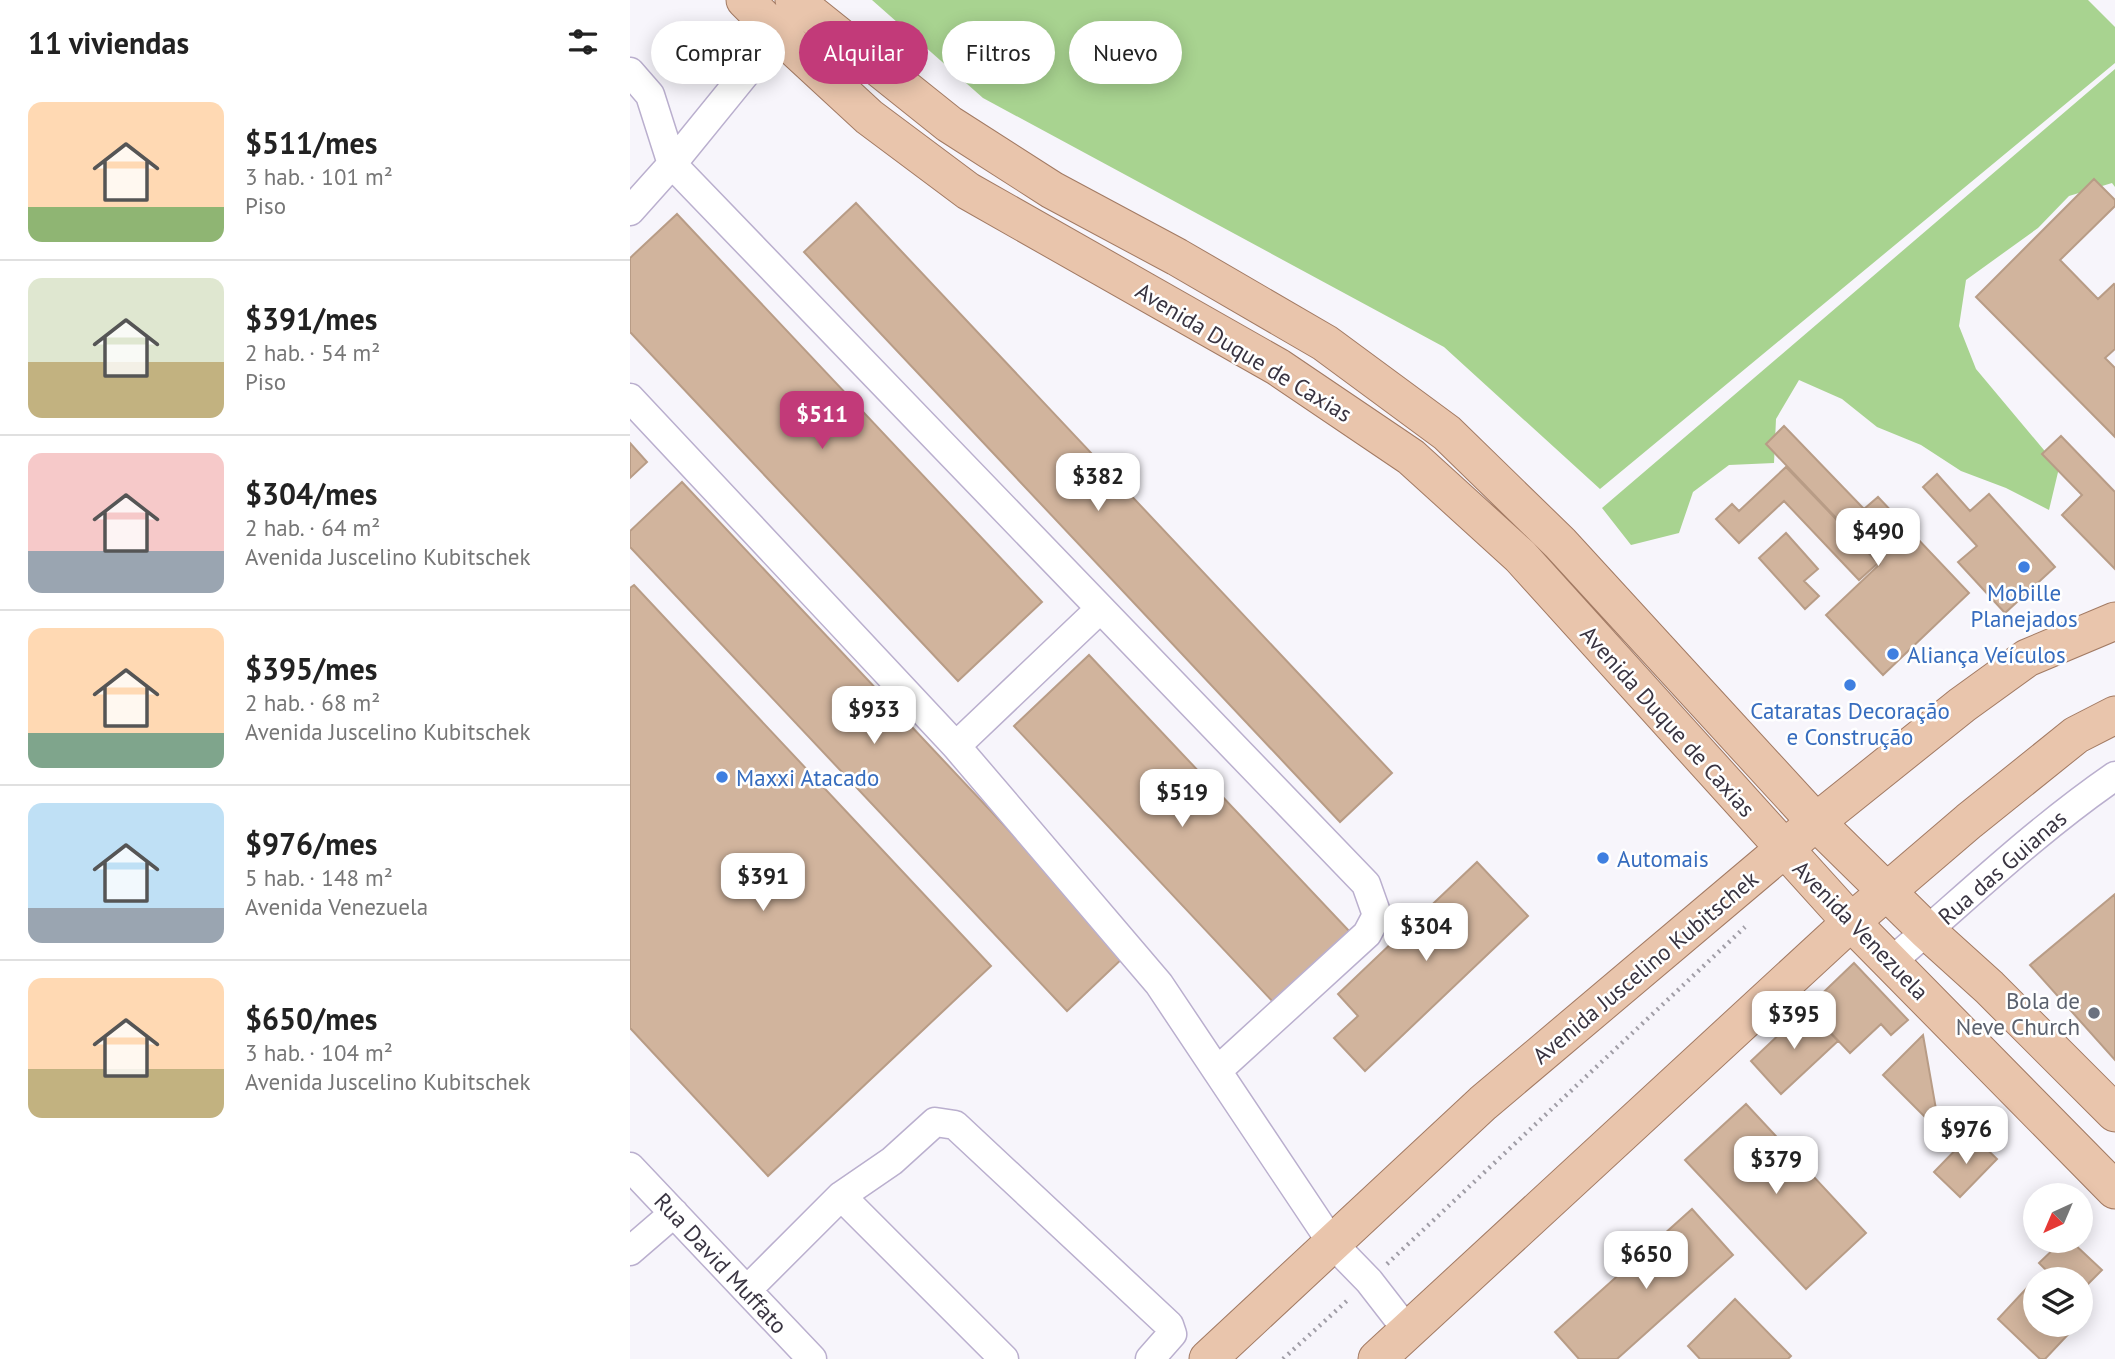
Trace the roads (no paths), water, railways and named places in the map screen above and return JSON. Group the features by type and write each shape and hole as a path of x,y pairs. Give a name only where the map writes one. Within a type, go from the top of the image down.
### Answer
{"main road":[{"name":"Avenida Duque de Caxias","path":"745,0 791,13 949,124 1052,190 1177,257 1325,343 1447,433 1560,543 1816,822"},
{"name":"Avenida Duque de Caxias","path":"791,13 869,117 968,191 1278,367 1411,457 1520,556 1783,849"},
{"name":"Avenida Juscelino Kubitschek","path":"1208,1359 1483,1103 1816,822 1962,705 2027,658 2115,621"},
{"path":"1377,1359 1851,922 1969,821 2076,736 2115,715"},
{"name":"Avenida Venezuela","path":"1816,822 1927,931 1989,987 2115,1113"},
{"name":"Avenida Venezuela","path":"1783,849 1851,922 2115,1190"}],"street":[{"path":"630,211 673,164 791,13"},
{"path":"630,72 650,95 673,164 1366,884 1377,915 1367,934 1217,1071"},
{"path":"630,398 956,746 1159,984 1332,1243 1369,1281 1407,1330"},
{"path":"956,746 1100,609"},
{"name":"Rua das Guianas","path":"1891,962 2049,825 2115,776"},
{"path":"747,1290 841,1196 892,1161 935,1122 955,1125 1169,1325 1172,1334 1150,1359"},
{"name":"Rua David Muffato","path":"630,1167 812,1359"},
{"path":"841,1196 1004,1359"},
{"path":"630,1251 674,1213"}],"place":[{"name":"Mobille Planejados","path":"2024,567"},
{"name":"Aliança Veículos","path":"1893,654"},
{"name":"Cataratas Decoração e Construção","path":"1850,685"},
{"name":"Maxxi Atacado","path":"722,777"},
{"name":"Automais","path":"1603,858"},
{"name":"Bola de Neve Church","path":"2094,1013"}]}
